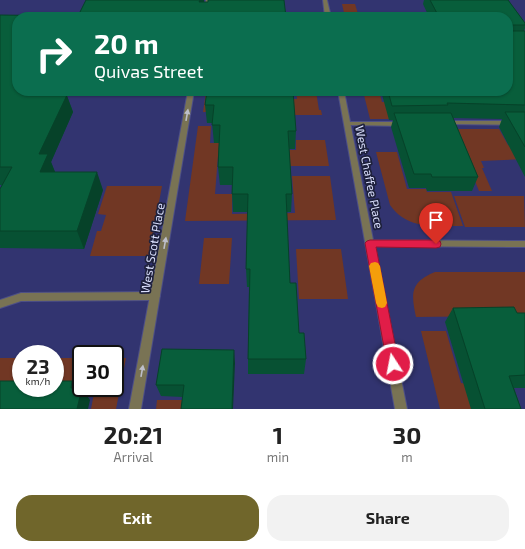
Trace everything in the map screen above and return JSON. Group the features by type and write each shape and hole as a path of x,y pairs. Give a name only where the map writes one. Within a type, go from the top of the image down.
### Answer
{"street":[{"path":"205,12 208,0"},
{"path":"325,0 327,12"},
{"name":"West Scott Place","path":"135,409 191,96"},
{"name":"West Chaffee Place","path":"343,96 401,409"},
{"path":"438,123 525,123"},
{"path":"348,124 407,124"},
{"path":"370,243 525,244"},
{"path":"0,304 21,297 155,296"}],"shaded area":[{"path":"342,4 355,4 357,12 344,12"},
{"path":"205,96 268,96 297,99 297,96 317,96 319,110 321,110 322,115 290,115 254,111 203,112"},
{"path":"364,96 380,96 382,102 417,102 423,119 370,119"},
{"path":"198,126 211,126 210,143 238,143 237,156 218,156 215,194 232,194 232,214 295,213 292,176 330,176 336,220 185,221"},
{"path":"454,129 499,129 508,145 525,145 525,159 481,161 484,168 482,168 492,191 479,191"},
{"path":"296,140 325,140 329,166 278,166 277,150 296,150"},
{"path":"376,152 397,152 407,189 426,189 427,192 451,192 463,226 423,225 413,223 397,213 390,205"},
{"path":"107,186 162,186 149,256 90,256 97,231 101,231 106,215 98,214"},
{"path":"454,196 524,196 525,227 465,227"},
{"path":"204,238 232,238 229,284 199,284"},
{"path":"296,249 341,249 348,299 299,299"},
{"path":"435,272 525,272 525,326 504,316 416,317 413,302 414,290 421,280"},
{"path":"421,331 446,331 461,383 468,384 476,409 440,409"},
{"path":"0,358 12,358 12,388 0,388"},
{"path":"64,358 72,358 72,388 64,388"},
{"path":"124,358 126,358 124,368"},
{"path":"93,397 118,397 116,409 91,409"},
{"path":"157,400 185,400 184,409 156,409"}],"building":[{"path":"86,0 200,0 199,2 208,2 208,0 284,0 285,12 80,12"},
{"path":"430,0 508,0 525,25 513,25 513,12 436,12"},
{"path":"0,15 12,15 12,96 67,96 39,154 48,154 40,172 97,172 77,231 0,231 0,189 12,167 0,167"},
{"path":"513,31 525,31 525,105 447,103 448,105 392,106 389,96 513,96"},
{"path":"206,96 293,96 296,131 288,131 292,194 286,194 290,283 296,283 299,333 304,333 306,359 248,359 250,269 246,269 248,194 232,194 233,167 218,167 220,125 212,125 214,105 205,105"},
{"path":"505,112 525,112 525,147"},
{"path":"394,113 451,113 478,177 432,177 431,174 414,174"},
{"path":"514,307 517,313 525,313 525,375 509,376 521,409 485,409 453,308"},
{"path":"162,349 234,350 232,409 181,409 184,385 156,385"},
{"path":"0,381 12,381 12,397 64,397 64,381 72,381 72,397 80,397 77,409 0,409"}],"slow traffic":[{"path":"375,266 382,303"}],"route":[{"path":"393,364 370,243 436,244"}]}
